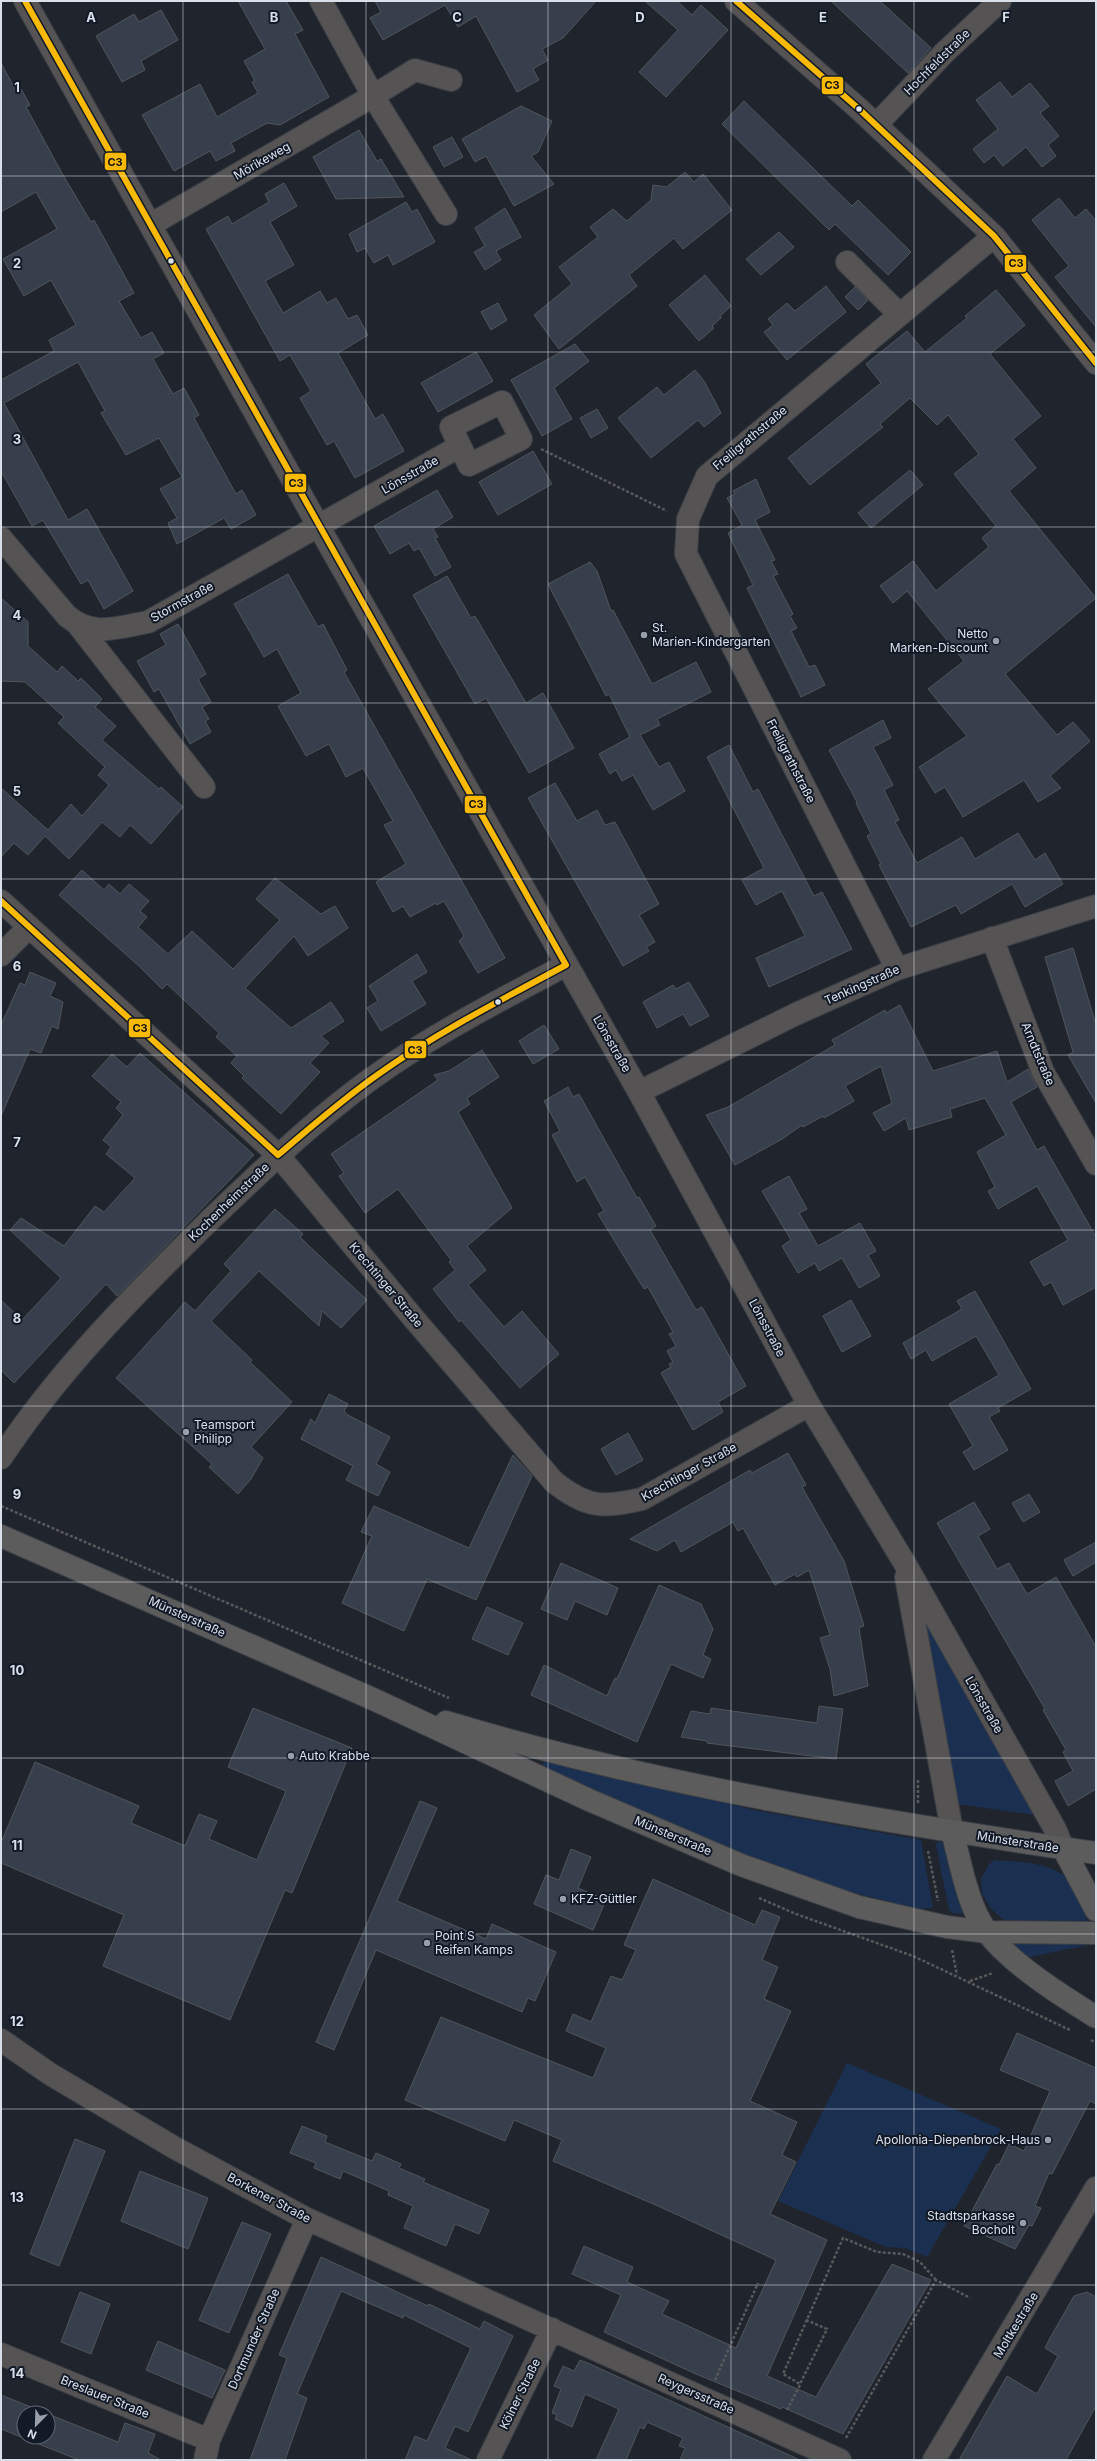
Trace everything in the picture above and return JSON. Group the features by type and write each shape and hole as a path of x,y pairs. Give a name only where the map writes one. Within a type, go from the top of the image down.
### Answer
{"main road":[{"name":"Münsterstraße","path":"1,1536 373,1699 588,1800 741,1865 859,1907 947,1927 987,1932 1096,1933"},
{"name":"Münsterstraße","path":"373,1699 521,1744 638,1772 794,1804 922,1827 1064,1848 1096,1910"},
{"path":"952,1832 971,1899 987,1932 1019,1963 1072,2002 1096,2016"},
{"path":"1064,1848 1096,1853"}],"street":[{"name":"Lönsstraße","path":"25,1 319,527 639,1092 809,1406 904,1562 1055,1829 1064,1848"},
{"path":"321,1 374,96 446,214"},
{"path":"736,1 876,125 994,236 1096,363"},
{"name":"Hochfeldstraße","path":"876,125 945,52 1000,1"},
{"name":"Mörikeweg","path":"150,225 374,96 415,70 451,80"},
{"name":"Freiligrathstraße","path":"897,969 686,554 688,519 707,476 994,236"},
{"path":"847,262 899,314"},
{"path":"502,402 521,439 469,465 460,446 451,427 502,402"},
{"name":"Lönsstraße","path":"319,527 460,446"},
{"name":"Stormstraße","path":"79,626 100,630 148,622 319,527"},
{"path":"1,538 67,616 79,626 204,787"},
{"name":"Krechtinger Straße","path":"1,901 278,1155 554,1482 572,1496 597,1505 619,1504 642,1499 809,1406"},
{"name":"Tenkingstraße","path":"639,1092 796,1014 897,969 1096,906"},
{"path":"1,955 28,927"},
{"name":"Arndtstraße","path":"992,938 1043,1072 1096,1164"},
{"name":"Kochenheimstraße","path":"1,1458 40,1404 84,1352 163,1266 278,1155 346,1098 394,1063 443,1032 566,965"},
{"name":"Lönsstraße","path":"904,1562 946,1806 952,1832"},
{"name":"Borkener Straße","path":"1,2040 50,2074 175,2148 307,2219 552,2329"},
{"name":"Moltkestraße","path":"934,2460 1096,2188"},
{"name":"Dortmunder Straße","path":"207,2450 307,2219"},
{"name":"Reygersstraße","path":"552,2329 838,2459"},
{"name":"Kölner Straße","path":"488,2460 552,2329"},
{"name":"Breslauer Straße","path":"1,2354 207,2450"}],"path":[{"path":"521,439 649,504 688,519"},
{"path":"1,1506 202,1591 438,1695 454,1700"},
{"path":"911,1802 946,1806"},
{"path":"918,1803 939,1904 947,1927 957,1975"},
{"path":"800,2384 783,2374 843,2238 877,2252 903,2254 915,2259 920,2262 936,2280 970,2298"},
{"path":"838,2459 936,2280"},
{"path":"707,2399 758,2283"},
{"path":"777,2431 827,2330 806,2320"}],"shaded area":[{"path":"923,1620 957,1675 1036,1815 955,1804"},
{"path":"546,1759 754,1810 921,1840 933,1908 926,1909 906,1906 794,1874 712,1841 549,1771 542,1765"},
{"path":"938,1841 943,1843 965,1914 953,1913 949,1910 936,1845"},
{"path":"995,1860 1036,1864 1047,1867 1064,1876 1071,1883 1076,1892 1087,1921 1004,1920 991,1909 982,1894 981,1879 989,1864"},
{"path":"1013,1941 1089,1943 1089,1945 1029,1957 1011,1944"},
{"path":"847,2063 1001,2129 927,2257 905,2248 886,2247 778,2201"}],"building":[{"path":"238,1 286,1 303,30 295,34 329,97 280,125 267,123 231,143 235,151 216,161 210,151 174,171 142,115 200,84 217,117 258,93 252,82 255,81 244,61 265,49"},
{"path":"375,1 596,1 563,38 542,49 548,60 533,69 539,80 517,92 476,16 458,27 445,5 383,40 370,18 381,12"},
{"path":"645,1 677,1 692,15 701,5 728,30 666,97 639,72 678,30"},
{"path":"831,1 880,1 931,48 908,73"},
{"path":"161,10 178,40 141,61 145,70 122,82 96,36 134,14 139,22"},
{"path":"1,63 16,91 21,89 30,105 26,107 63,175 91,222 94,220 134,293 119,301 141,338 152,332 164,353 153,359 173,394 184,388 199,415 194,418 236,494 242,490 256,515 231,529 224,518 177,544 168,523 177,518 160,489 182,477 159,438 126,455 101,413 105,411 78,362 4,403 68,520 87,509 133,591 104,609 88,580 81,584 43,520 32,526 1,471 1,380 54,351 49,340 76,325 51,280 24,296 3,259 57,229 36,192 1,212"},
{"path":"1000,82 1012,97 1030,83 1049,106 1040,113 1059,136 1048,145 1056,156 1042,167 1026,147 1003,166 994,155 984,163 973,149 998,129 976,100"},
{"path":"744,101 852,206 858,200 911,252 888,275 835,224 829,230 722,124"},
{"path":"521,106 552,121 538,152 531,156 554,184 514,206 486,156 475,162 462,139"},
{"path":"359,130 377,161 381,159 404,197 336,199 313,157"},
{"path":"452,137 463,157 444,167 433,147"},
{"path":"685,172 694,182 703,174 732,210 683,249 674,238 629,275 637,286 559,349 534,315 572,284 559,267 598,237 590,227 613,209 627,221 651,200 653,185 667,187"},
{"path":"284,183 297,206 270,222 294,265 265,281 283,313 320,291 327,303 336,298 348,319 357,315 368,335 338,353 375,419 383,414 404,451 355,478 334,441 327,445 300,398 311,391 290,355 280,361 206,229 228,216 232,224 269,202 265,194"},
{"path":"1059,198 1075,218 1086,209 1096,221 1096,327 1055,277 1069,266 1032,220"},
{"path":"406,202 412,212 417,209 435,242 393,265 388,255 374,263 365,248 357,252 349,234"},
{"path":"505,208 521,237 496,251 501,260 485,270 474,252 485,246 475,228"},
{"path":"779,232 794,247 761,275 746,259"},
{"path":"705,275 731,306 712,326 714,328 699,341 669,305"},
{"path":"826,286 846,312 787,360 764,332 773,325 768,319 787,303 795,311"},
{"path":"855,287 868,300 858,310 845,297"},
{"path":"996,290 1025,325 990,354 1041,416 1013,439 1036,468 1009,491 1096,598 1005,674 1057,735 1073,722 1090,741 1050,776 1061,788 1038,802 1024,780 963,817 945,787 935,793 919,767 967,736 928,689 964,661 907,591 893,603 880,586 913,561 936,591 989,547 982,538 996,526 954,474 979,454 948,415 937,425 910,398 880,424 883,427 810,485 788,458 881,383 866,364 907,331 925,352 967,318 965,316"},
{"path":"498,303 507,320 491,330 481,312"},
{"path":"575,344 589,361 554,388 572,419 542,436 511,380"},
{"path":"476,352 493,381 438,412 421,383"},
{"path":"695,370 704,381 721,413 704,427 698,420 651,458 618,418 657,387 664,395"},
{"path":"597,409 608,428 591,438 580,418"},
{"path":"533,451 552,484 498,515 479,482"},
{"path":"910,470 923,485 871,528 858,513"},
{"path":"756,479 770,512 755,520 775,560 771,561 778,574 773,576 793,614 790,616 797,628 791,631 809,667 815,665 825,685 801,697 747,588 753,585 728,533 742,525 727,498 735,494 733,491"},
{"path":"437,490 453,517 433,529 438,537 435,538 451,567 435,576 419,548 414,551 409,543 390,554 374,526"},
{"path":"590,562 597,571 611,611 613,610 652,684 696,662 711,692 657,719 660,725 640,735 659,767 669,762 685,791 653,810 633,775 622,781 616,770 610,774 599,754 630,737 609,694 606,696 548,584"},
{"path":"288,574 318,627 323,624 347,670 344,672 505,958 478,973 459,941 464,936 444,901 437,905 436,903 410,917 403,906 393,912 376,882 406,864 384,825 393,821 363,768 346,777 329,744 306,756 278,706 301,693 277,649 264,657 234,604"},
{"path":"447,576 471,618 475,616 526,703 543,693 574,748 529,773 486,698 475,704 413,595"},
{"path":"1,598 28,622 28,646 57,672 62,666 78,681 81,678 102,699 95,707 116,726 102,740 159,789 161,787 183,807 151,844 130,825 120,837 102,822 69,859 45,836 28,855 14,843 1,857 1,788 48,830 71,804 82,816 109,785 98,775 105,767 58,723 64,717 25,682 1,681"},
{"path":"178,624 206,674 198,679 211,702 202,707 209,719 205,721 211,732 190,744 159,689 154,692 137,661 166,645 160,634"},
{"path":"883,720 891,738 873,747 893,785 884,790 899,820 895,822 917,863 962,837 975,859 1018,833 1035,860 1045,853 1063,884 1025,907 1012,884 961,914 956,905 911,927 879,865 881,864 867,836 871,834 856,803 857,802 829,750"},
{"path":"729,745 753,792 758,789 814,896 822,892 852,949 769,987 756,958 805,936 782,891 756,905 742,880 764,868 707,757"},
{"path":"555,783 577,821 597,810 605,825 615,822 659,904 639,915 655,942 646,947 649,951 623,966 528,798"},
{"path":"82,870 104,890 109,884 120,894 129,884 149,901 140,911 147,917 138,927 168,954 192,931 233,969 280,920 256,899 275,878 321,914 335,906 348,928 308,956 294,936 245,988 291,1028 331,1002 344,1021 321,1036 329,1043 310,1063 320,1072 281,1114 242,1078 244,1076 231,1063 237,1056 216,1037 219,1033 167,984 162,989 140,967 59,895"},
{"path":"1073,948 1096,1025 1096,1103 1068,1055 1073,1052 1045,957"},
{"path":"417,954 427,972 412,981 426,1004 381,1031 367,1008 378,1001 369,986"},
{"path":"30,972 56,983 50,996 63,1002 58,1029 52,1026 41,1053 30,1049 1,1116 1,1025 20,983 25,985"},
{"path":"689,982 709,1016 690,1026 683,1014 657,1028 643,1002 673,985 676,989"},
{"path":"900,1005 933,1071 997,1051 1007,1082 1028,1069 1037,1087 1011,1102 1037,1150 1044,1146 1096,1237 1096,1287 1063,1305 1051,1282 1044,1286 1030,1262 1068,1240 1037,1186 998,1209 988,1191 995,1187 977,1152 1006,1135 985,1098 950,1109 952,1117 909,1130 906,1118 884,1131 873,1113 892,1103 881,1066 845,1086 854,1101 824,1118 823,1116 803,1127 802,1125 782,1139 735,1165 706,1115 728,1107 835,1045 832,1040 885,1010 886,1013"},
{"path":"544,1025 559,1049 533,1064 519,1041"},
{"path":"482,1050 499,1077 467,1098 470,1104 458,1112 512,1208 467,1246 486,1270 468,1285 504,1327 522,1311 559,1354 520,1388 461,1320 459,1322 433,1289 455,1270 449,1262 451,1260 398,1189 365,1213 339,1176 344,1173 331,1154 438,1080 434,1075 449,1071"},
{"path":"140,1053 254,1155 117,1296 106,1284 14,1383 1,1370 1,1300 22,1320 61,1278 10,1230 21,1218 64,1246 95,1206 104,1212 135,1178 106,1154 111,1147 103,1140 123,1115 116,1108 121,1102 92,1076 112,1054 127,1067"},
{"path":"568,1087 573,1097 579,1094 637,1198 639,1197 656,1226 650,1230 696,1310 702,1307 746,1386 718,1402 723,1412 693,1430 661,1373 671,1367 669,1364 673,1362 667,1351 676,1346 669,1334 673,1332 648,1287 644,1289 598,1214 604,1211 585,1177 577,1182 552,1135 560,1131 544,1101"},
{"path":"789,1176 807,1209 799,1213 818,1246 860,1223 876,1251 868,1255 880,1276 859,1288 842,1258 819,1271 815,1263 798,1273 782,1246 791,1240 762,1191"},
{"path":"275,1209 303,1234 300,1237 308,1245 367,1300 341,1328 322,1311 319,1326 259,1271 211,1321 252,1360 250,1362 292,1402 251,1447 263,1458 251,1479 238,1494 209,1467 212,1464 116,1378 185,1302 195,1311 231,1271 224,1264"},
{"path":"975,1291 1031,1389 998,1408 1000,1411 989,1417 1008,1450 974,1470 963,1452 973,1446 949,1404 999,1375 976,1336 932,1361 926,1350 911,1359 903,1343 962,1309 957,1301"},
{"path":"851,1300 871,1336 842,1352 823,1316"},
{"path":"329,1394 348,1404 344,1411 346,1414 390,1437 376,1464 390,1472 378,1496 346,1480 353,1466 301,1439 311,1419 315,1423"},
{"path":"628,1433 643,1460 616,1475 601,1449"},
{"path":"788,1453 806,1485 802,1487 844,1561 864,1626 859,1628 868,1686 834,1696 830,1669 820,1638 830,1635 809,1570 797,1577 795,1574 775,1585 743,1528 738,1531 733,1522 681,1552 675,1540 657,1551 630,1539 750,1470 752,1473"},
{"path":"513,1455 532,1476 476,1600 427,1579 404,1631 342,1603 372,1536 361,1532 374,1506 469,1548"},
{"path":"1029,1494 1040,1512 1023,1522 1012,1503"},
{"path":"974,1502 990,1529 978,1536 997,1569 1009,1563 1027,1594 1056,1577 1096,1647 1096,1789 1068,1806 1055,1781 1073,1771 1063,1752 1066,1750 1043,1710 1045,1709 937,1523"},
{"path":"1096,1542 1096,1562 1073,1576 1064,1560"},
{"path":"561,1563 618,1588 607,1615 575,1601 567,1620 541,1609"},
{"path":"659,1585 701,1604 713,1629 703,1655 711,1659 703,1678 671,1664 637,1742 531,1695 544,1665 607,1696 615,1678 617,1679"},
{"path":"487,1607 523,1623 508,1655 472,1639"},
{"path":"819,1706 843,1709 836,1759 707,1743 707,1741 681,1737 691,1711 710,1714 711,1708 817,1723"},
{"path":"253,1708 352,1748 292,1893 285,1890 230,2020 103,1966 124,1915 1,1863 1,1843 35,1762 139,1806 131,1823 185,1846 199,1814 217,1821 209,1839 257,1860 286,1791 228,1767"},
{"path":"420,1801 437,1808 397,1901 486,1939 492,1924 556,1952 535,2001 528,1998 522,2012 376,1950 334,2050 316,2042"},
{"name":"KFZ-Güttler","path":"571,1849 591,1857 578,1888 606,1900 593,1930 534,1904 546,1875 559,1880"},
{"path":"653,1879 755,1925 762,1910 780,1917 762,1960 778,1967 764,1999 791,2011 750,2101 797,2122 782,2155 796,2162 770,2214 827,2240 767,2376 816,2397 892,2264 931,2280 843,2434 782,2407 781,2409 696,2374 604,2332 621,2295 572,2274 584,2246 633,2267 627,2282 669,2301 662,2314 736,2348 776,2260 658,2206 553,2161 562,2140 514,2120 505,2141 405,2100 441,2017 593,2078 606,2048 566,2031 573,2014 591,2022 611,1976 622,1980 636,1950 624,1945"},
{"name":"Apollonia-Diepenbrock-Haus","path":"1017,2033 1096,2068 1096,2104 1090,2101 1052,2174 1049,2173 1035,2206 1041,2208 1032,2226 1029,2225 1015,2249 964,2226 997,2164 999,2165 1009,2144 1024,2151 1050,2091 1000,2070"},
{"path":"302,2126 327,2136 325,2142 372,2161 376,2153 401,2164 399,2168 425,2179 423,2182 489,2210 479,2234 455,2224 446,2246 404,2228 413,2206 388,2195 389,2191 343,2171 340,2179 314,2168 316,2163 290,2153"},
{"path":"75,2139 105,2151 59,2266 30,2254"},
{"path":"140,2171 208,2198 188,2249 121,2221"},
{"path":"242,2222 271,2234 229,2333 199,2320"},
{"path":"321,2257 428,2306 429,2304 480,2329 484,2321 513,2336 468,2432 455,2426 445,2448 472,2460 405,2460 415,2436 427,2441 471,2348 404,2315 403,2318 341,2291 297,2394 307,2398 285,2460 250,2460 287,2358 279,2355"},
{"path":"80,2292 110,2304 91,2354 61,2342"},
{"path":"1087,2292 1096,2297 1096,2406 1066,2460 959,2460 1007,2376 1037,2394 1058,2356 1045,2348 1074,2296"},
{"path":"158,2341 225,2370 212,2398 146,2370"},
{"path":"580,2360 800,2460 680,2460 685,2448 679,2446 683,2438 647,2422 644,2429 640,2427 626,2460 596,2460 619,2409 585,2394 572,2427 555,2419 557,2415 552,2413 561,2389 554,2386 563,2366 574,2371"},
{"path":"1,2395 26,2405 16,2405 16,2435 1,2429"},
{"path":"56,2417 118,2442 125,2423 155,2434 148,2453 161,2460 79,2460 41,2445 56,2445"}],"transit line":[{"name":"C3","path":"25,1 566,965"},
{"name":"C3","path":"736,1 859,109 994,236 1096,363"},
{"name":"C3","path":"1,901 278,1155"},
{"name":"C3","path":"278,1155 354,1092 402,1058 471,1016 566,965"}],"place":[{"name":"St. Marien-Kindergarten","path":"644,635"},
{"name":"Netto Marken-Discount","path":"996,641"},
{"name":"Teamsport Philipp","path":"186,1432"},
{"name":"Auto Krabbe","path":"291,1756"},
{"name":"KFZ-Güttler","path":"563,1899"},
{"name":"Point S Reifen Kamps","path":"427,1943"},
{"name":"Apollonia-Diepenbrock-Haus","path":"1048,2140"},
{"name":"Stadtsparkasse Bocholt","path":"1023,2223"}]}
